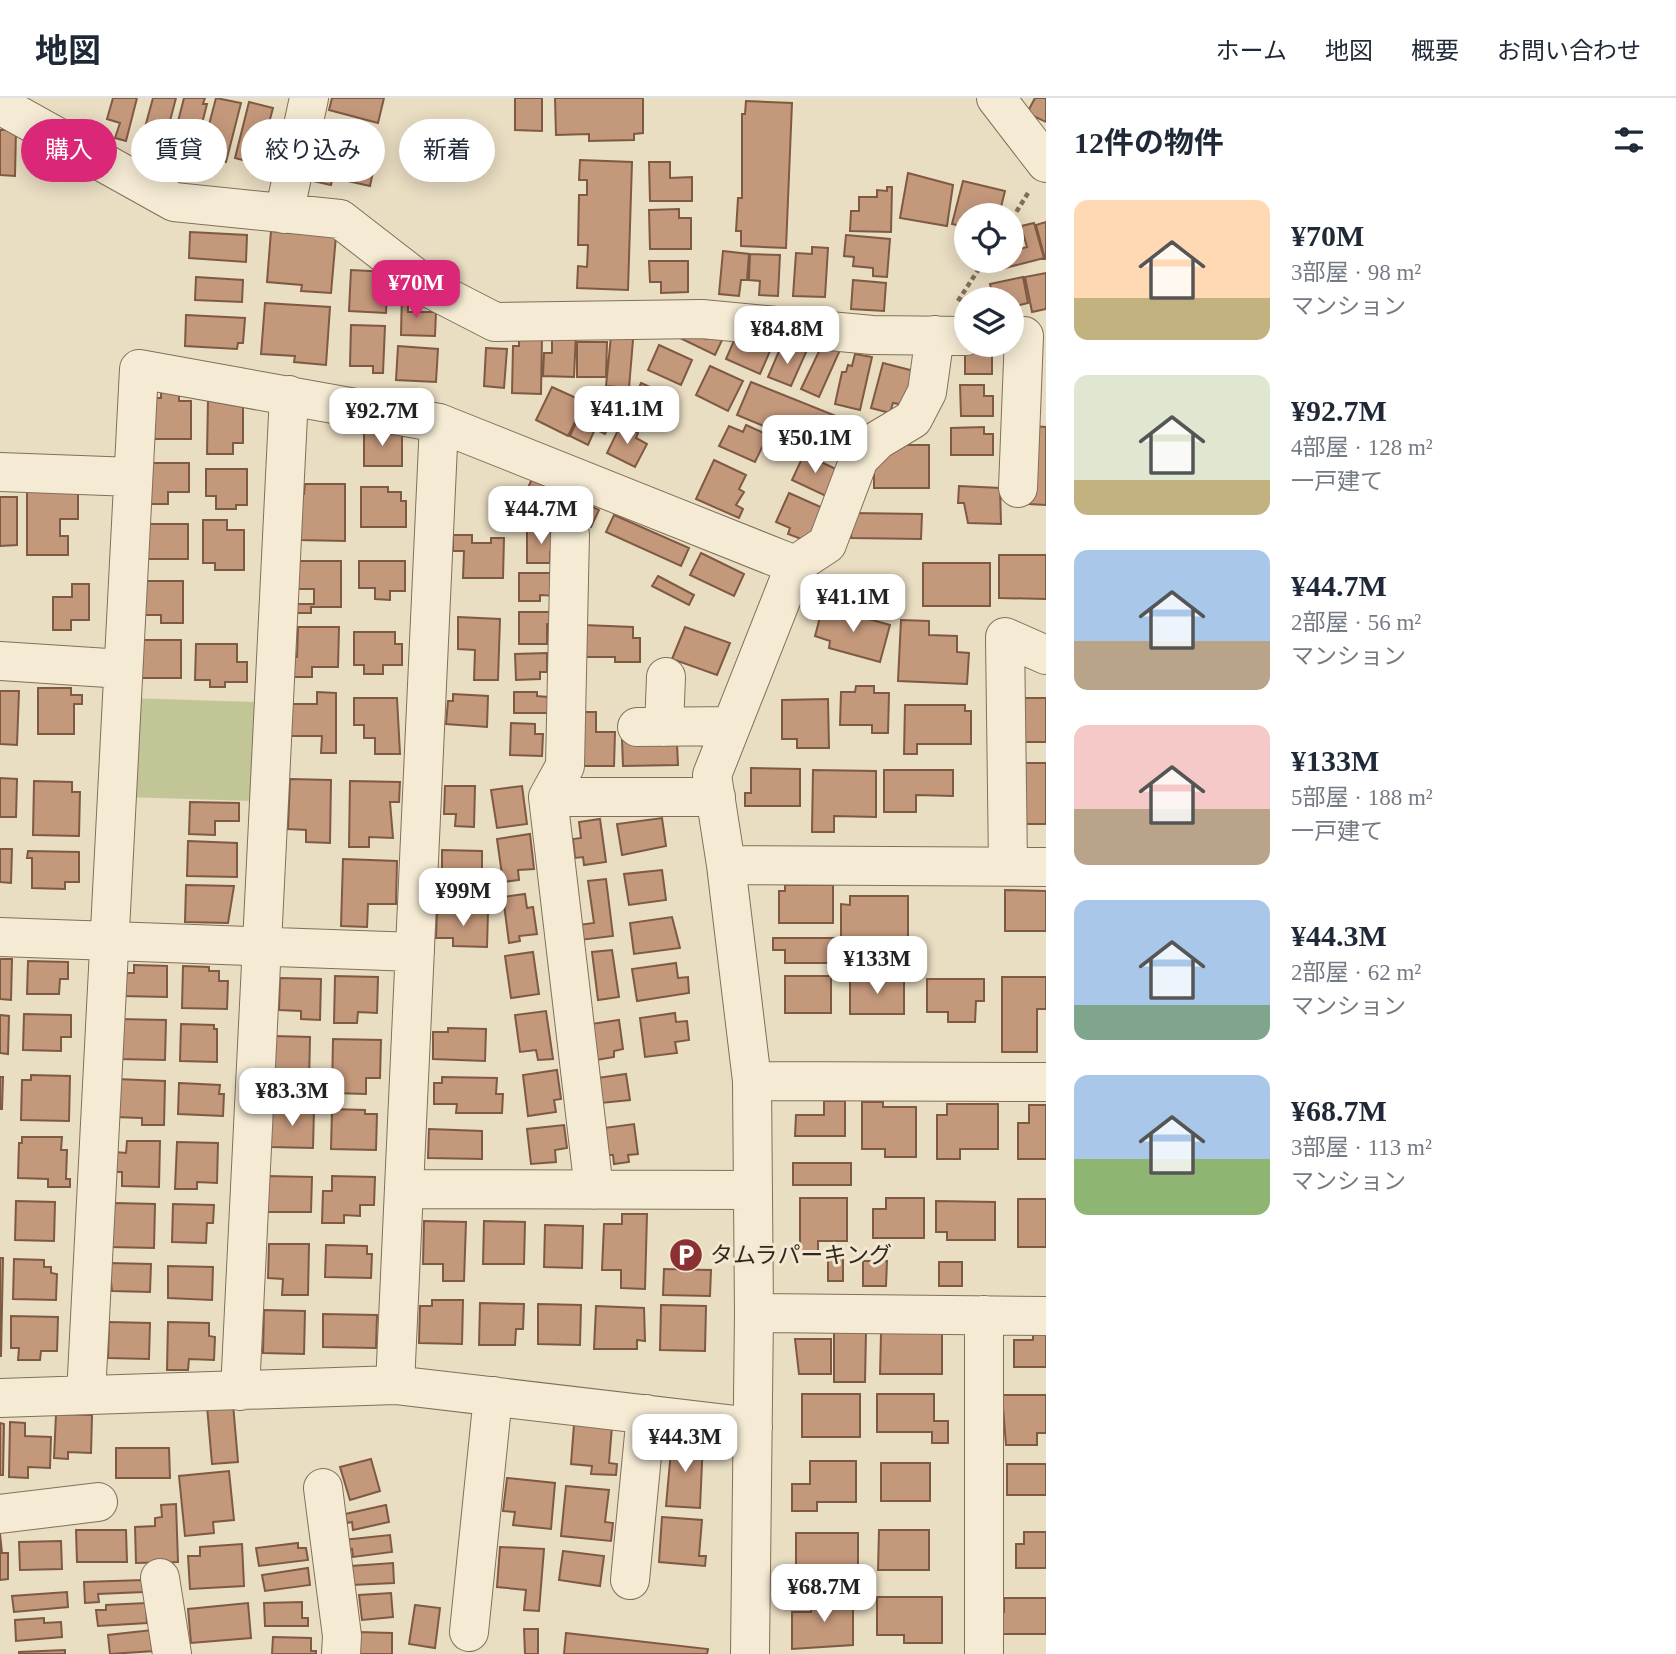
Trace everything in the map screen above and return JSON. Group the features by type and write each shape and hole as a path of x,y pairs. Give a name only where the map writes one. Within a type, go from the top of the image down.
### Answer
{"street":[{"path":"284,214 309,98"},
{"path":"996,98 1046,163"},
{"path":"0,105 174,202 340,219 429,288 495,322 702,319 872,335 951,336 913,419 878,440 859,459 827,544 795,565 712,775 726,864 752,1081 754,1313 750,1654"},
{"path":"1018,488 1027,335"},
{"path":"86,1395 139,369 439,423 795,565"},
{"path":"240,1391 289,394"},
{"path":"395,1385 439,423"},
{"path":"0,472 133,477"},
{"path":"570,534 565,766 548,797 594,1190"},
{"path":"1008,866 1005,637 1046,655"},
{"path":"0,661 123,669"},
{"path":"666,677 651,727 731,726"},
{"path":"548,797 716,797"},
{"path":"726,864 1046,867"},
{"path":"0,937 415,953"},
{"path":"752,1081 1046,1082"},
{"path":"405,1189 753,1190"},
{"path":"754,1313 1046,1315"},
{"path":"984,1315 984,1654"},
{"path":"0,1398 395,1385 753,1427"},
{"path":"469,1632 493,1396"},
{"path":"630,1580 646,1414"},
{"path":"323,1488 342,1636 341,1654"},
{"path":"0,1514 98,1502"},
{"path":"160,1578 172,1654"}],"green space":[{"path":"128,698 256,702 252,801 125,797"}],"building":[{"path":"113,98 137,98 126,141 117,139 120,123 117,119 107,119"},
{"path":"153,98 176,98 170,119 147,119"},
{"path":"184,98 205,98 203,104 207,104 203,119 179,119"},
{"path":"216,98 241,103 227,158 227,119 210,119"},
{"path":"332,98 384,98 379,119 363,119 329,110"},
{"path":"515,98 542,98 542,131 515,130"},
{"path":"555,98 643,98 643,133 634,134 634,140 589,141 589,134 556,135"},
{"path":"1035,98 1046,98 1046,122 1027,113"},
{"path":"746,101 792,103 786,248 741,246 741,231 736,231 738,198 742,198 742,114 745,114"},
{"path":"249,102 273,108 270,119 245,119"},
{"path":"0,130 16,130 15,176 0,175"},
{"path":"241,134 241,160 235,158"},
{"path":"580,160 632,162 628,290 577,288 578,266 587,267 588,245 578,245 579,195 587,195 587,180 579,180"},
{"path":"649,162 670,162 670,178 692,177 692,201 650,201"},
{"path":"908,173 953,185 947,226 900,218"},
{"path":"963,181 1005,191 1002,203 957,203"},
{"path":"352,182 371,182 370,186"},
{"path":"887,187 892,187 891,232 850,231 851,211 859,211 859,197 877,197 877,190 887,191"},
{"path":"679,209 679,218 691,218 691,249 650,249 649,210"},
{"path":"1046,222 1046,259 1045,259 1036,225"},
{"path":"1034,223 1044,258 1024,263 1024,248 1027,247 1024,225"},
{"path":"271,231 336,236 331,293 301,291 302,285 267,282"},
{"path":"190,232 247,235 246,262 189,258"},
{"path":"846,235 890,239 887,277 873,276 873,268 853,266 854,257 844,256"},
{"path":"812,247 828,248 825,297 793,296 796,253 812,254"},
{"path":"723,251 749,254 747,280 741,280 739,296 719,294"},
{"path":"750,254 780,255 778,296 759,295 760,281 749,280"},
{"path":"649,261 688,261 688,292 661,293 661,282 650,282"},
{"path":"351,270 388,272 386,313 349,311"},
{"path":"1046,273 1046,309 1032,312 1025,277"},
{"path":"196,277 243,280 242,302 195,300"},
{"path":"1023,277 1028,303 1024,304 1024,287 991,287 990,284"},
{"path":"853,280 886,283 884,311 851,309"},
{"path":"402,289 408,289 408,312 436,312 435,336 401,335"},
{"path":"265,303 330,307 326,365 294,362 295,356 261,354"},
{"path":"186,315 245,318 243,343 238,343 237,349 185,346"},
{"path":"351,325 385,326 383,373 373,373 373,366 350,366"},
{"path":"634,328 629,388 606,386 611,336"},
{"path":"684,329 706,339 709,332 723,338 715,355 680,338"},
{"path":"552,333 576,334 574,377 543,376 544,353 552,353"},
{"path":"519,336 542,336 541,394 512,393 513,346 519,346"},
{"path":"736,336 770,351 760,374 726,359"},
{"path":"577,342 607,342 606,377 577,377"},
{"path":"823,343 840,350 819,397 801,389"},
{"path":"659,345 692,360 681,385 648,370"},
{"path":"796,345 807,350 791,386 768,377 779,351 791,356"},
{"path":"398,346 438,349 436,382 396,380"},
{"path":"486,348 507,349 504,388 484,386"},
{"path":"855,354 872,357 860,410 835,404 842,372 846,372 848,365 852,366"},
{"path":"965,357 992,357 992,374 965,374"},
{"path":"883,363 914,371 905,405 893,403 890,413 871,408"},
{"path":"710,366 743,381 728,411 696,395"},
{"path":"751,382 856,424 842,457 837,455 836,458 802,444 806,433 782,423 778,432 737,415"},
{"path":"641,383 670,396 654,429 626,416"},
{"path":"960,385 984,385 984,396 993,396 993,416 961,416"},
{"path":"552,387 585,402 568,436 536,420"},
{"path":"161,392 179,392 179,401 191,401 191,439 150,439 154,398 161,398"},
{"path":"588,396 617,409 605,434 595,429 588,445 570,436"},
{"path":"208,399 243,399 243,443 233,443 233,454 207,454"},
{"path":"621,424 638,433 636,438 647,444 635,467 607,453"},
{"path":"746,425 768,435 755,462 719,446 729,426 743,432"},
{"path":"364,426 374,426 374,431 402,431 402,466 364,466"},
{"path":"1032,426 1046,427 1046,505 1029,504"},
{"path":"984,427 984,434 993,434 993,455 951,455 951,428"},
{"path":"887,445 929,445 929,488 874,488 874,457"},
{"path":"804,454 838,470 826,496 792,480"},
{"path":"714,460 746,475 739,489 744,492 736,505 743,509 739,518 696,499"},
{"path":"147,463 189,463 189,492 168,492 168,504 147,504"},
{"path":"206,469 247,469 247,505 236,505 236,509 216,509 216,496 206,496"},
{"path":"532,479 599,510 591,527 524,496"},
{"path":"27,484 78,486 78,519 60,519 60,536 68,536 68,555 27,555"},
{"path":"305,484 345,484 345,541 298,540 298,494 304,494"},
{"path":"959,486 1000,488 1001,524 968,523 964,503 958,503"},
{"path":"361,487 388,487 388,492 401,492 401,501 406,501 406,527 361,527"},
{"path":"789,493 823,508 809,542 788,534 790,528 776,522"},
{"path":"0,497 17,497 17,545 0,546"},
{"path":"491,502 506,502 506,522 491,522"},
{"path":"852,513 922,514 921,539 851,538"},
{"path":"614,515 689,548 681,566 606,532"},
{"path":"203,520 227,520 227,530 244,530 244,570 215,570 215,563 203,563"},
{"path":"144,524 188,524 188,559 144,559"},
{"path":"527,531 553,531 562,552 550,552 550,563 527,563"},
{"path":"453,535 472,535 472,543 491,543 491,538 504,538 503,578 463,578 464,551 453,551"},
{"path":"701,553 744,574 734,596 690,575"},
{"path":"999,555 1046,555 1046,599 999,598"},
{"path":"298,561 341,561 341,607 311,607 311,613 297,613 297,604 314,604 314,589 297,589"},
{"path":"359,561 405,561 405,591 390,591 390,600 375,599 375,588 359,588"},
{"path":"923,563 990,563 990,606 923,606"},
{"path":"519,573 557,573 557,596 540,595 540,601 519,601"},
{"path":"658,576 694,595 689,605 652,586"},
{"path":"142,581 183,581 183,623 161,623 161,615 141,615"},
{"path":"72,584 89,584 89,620 71,620 71,630 53,630 53,597 72,597"},
{"path":"823,606 890,625 880,662 829,648 830,641 815,636"},
{"path":"519,612 556,612 556,624 547,624 547,644 519,644"},
{"path":"458,617 500,619 498,680 474,680 475,650 458,649"},
{"path":"901,620 929,621 929,635 957,636 957,652 969,653 967,684 898,681"},
{"path":"583,625 633,627 633,638 640,638 640,662 615,662 615,657 585,657"},
{"path":"298,627 339,627 338,667 312,667 312,677 291,677 291,657 297,657"},
{"path":"685,627 730,643 717,675 672,659"},
{"path":"354,632 395,632 395,644 402,644 402,665 383,665 383,674 364,674 364,665 354,665"},
{"path":"139,640 181,640 181,678 139,678"},
{"path":"196,644 237,644 237,662 247,662 247,682 225,682 225,687 210,687 210,680 195,680"},
{"path":"547,653 547,672 540,672 540,679 516,680 515,654"},
{"path":"856,686 874,686 874,693 889,693 888,733 872,733 872,725 840,725 841,692 855,692"},
{"path":"38,688 71,688 71,695 82,695 82,704 74,704 74,734 38,734"},
{"path":"0,691 19,691 17,745 0,744"},
{"path":"317,692 336,693 336,753 321,753 322,736 291,736 291,704 317,704"},
{"path":"514,692 537,692 537,696 548,697 555,713 514,713"},
{"path":"453,694 488,696 487,727 446,724 448,701 453,701"},
{"path":"354,698 397,698 400,754 375,754 375,738 364,738 364,725 354,725"},
{"path":"1024,698 1046,698 1046,742 1023,742"},
{"path":"828,699 829,748 797,748 797,739 782,739 782,700"},
{"path":"905,705 965,705 965,711 971,711 971,744 917,744 917,754 904,754"},
{"path":"582,712 596,712 596,732 615,732 614,766 582,766"},
{"path":"511,723 535,724 535,734 543,734 542,756 510,755"},
{"path":"673,738 677,743 678,765 623,766 622,739"},
{"path":"1024,763 1046,763 1046,824 1024,824"},
{"path":"751,768 800,769 800,806 745,806 745,793 751,793"},
{"path":"813,770 876,771 876,817 834,816 834,832 812,832"},
{"path":"884,770 953,770 953,796 916,795 916,812 884,812"},
{"path":"0,778 17,779 16,817 0,817"},
{"path":"290,779 331,780 330,843 306,842 306,830 288,829"},
{"path":"34,781 72,782 72,792 80,792 79,836 33,835"},
{"path":"350,781 400,782 399,802 390,802 393,838 369,837 369,847 349,847"},
{"path":"445,786 475,786 474,827 455,826 456,814 444,814"},
{"path":"522,786 527,824 497,828 491,790"},
{"path":"190,802 239,803 239,821 215,821 215,835 189,834"},
{"path":"662,818 666,846 622,855 617,824"},
{"path":"600,819 606,862 584,865 583,857 575,858 573,839 581,838 579,822"},
{"path":"530,834 534,869 518,870 519,880 503,882 497,839"},
{"path":"188,841 237,843 237,877 187,876"},
{"path":"0,849 12,849 11,883 0,882"},
{"path":"442,850 482,851 482,875 469,875 469,882 442,882"},
{"path":"28,851 79,852 79,882 65,882 65,889 32,888 32,858 27,858"},
{"path":"343,859 397,861 396,904 368,904 367,927 341,926"},
{"path":"662,870 666,900 629,905 624,874"},
{"path":"606,879 613,936 580,940 578,925 594,923 588,881"},
{"path":"186,885 234,886 228,923 185,922"},
{"path":"785,885 833,885 833,923 779,923 779,891 785,891"},
{"path":"1005,890 1046,891 1046,931 1005,931"},
{"path":"525,894 527,908 533,907 537,934 519,936 520,941 509,943 503,897"},
{"path":"850,896 908,896 908,939 841,938 841,904 850,905"},
{"path":"437,911 488,912 487,947 453,946 453,938 436,938"},
{"path":"672,917 680,948 634,954 630,923"},
{"path":"773,938 839,938 839,963 785,963 785,950 773,950"},
{"path":"612,950 619,997 598,1000 592,952"},
{"path":"533,952 539,994 511,998 505,956"},
{"path":"0,959 12,959 11,1000 0,999"},
{"path":"28,961 68,962 68,979 60,979 59,994 27,994"},
{"path":"676,963 678,978 688,977 689,993 637,1001 632,969"},
{"path":"134,965 167,966 167,997 121,996 121,973 134,973"},
{"path":"183,966 209,967 209,971 219,971 219,981 228,981 227,1009 182,1008"},
{"path":"335,976 378,977 377,1013 358,1012 357,1023 334,1023"},
{"path":"785,976 831,976 831,1013 785,1013"},
{"path":"1002,977 1046,977 1046,1009 1037,1009 1037,1052 1002,1052"},
{"path":"280,978 321,979 320,1020 301,1019 301,1011 279,1010"},
{"path":"850,979 904,979 904,1014 850,1014"},
{"path":"927,979 984,979 984,1001 976,1001 975,1022 948,1022 948,1012 927,1012"},
{"path":"546,1011 553,1059 538,1060 536,1050 520,1052 515,1015"},
{"path":"675,1013 676,1022 687,1021 689,1040 675,1042 677,1053 645,1057 640,1018"},
{"path":"24,1014 71,1015 71,1037 61,1037 61,1051 23,1050"},
{"path":"0,1015 9,1016 8,1054 0,1053"},
{"path":"119,1019 166,1020 165,1060 118,1059"},
{"path":"619,1020 623,1049 614,1051 614,1057 596,1060 591,1024"},
{"path":"181,1024 214,1025 214,1029 217,1029 217,1062 180,1061"},
{"path":"448,1028 486,1029 485,1061 433,1059 433,1032 448,1032"},
{"path":"274,1036 310,1037 309,1085 273,1084"},
{"path":"333,1039 381,1040 380,1078 366,1078 366,1094 332,1093"},
{"path":"557,1070 561,1099 554,1100 556,1112 528,1116 523,1075"},
{"path":"626,1074 630,1100 601,1103 597,1078"},
{"path":"31,1075 70,1076 69,1121 21,1120 22,1080 31,1080"},
{"path":"0,1077 3,1077 2,1109 0,1109"},
{"path":"442,1077 497,1078 496,1094 503,1094 502,1113 456,1113 457,1104 434,1104 434,1083 442,1083"},
{"path":"116,1079 165,1081 164,1125 142,1125 142,1118 115,1117"},
{"path":"179,1083 220,1085 219,1094 224,1094 223,1116 178,1114"},
{"path":"824,1101 845,1101 845,1136 795,1136 796,1115 824,1115"},
{"path":"862,1102 883,1102 883,1107 916,1107 916,1157 885,1157 885,1149 862,1149"},
{"path":"947,1104 998,1104 998,1149 960,1149 960,1159 937,1159 937,1115 947,1115"},
{"path":"1029,1105 1046,1105 1046,1159 1018,1159 1018,1123 1029,1123"},
{"path":"276,1108 314,1109 313,1148 270,1147 271,1113 276,1113"},
{"path":"332,1109 365,1110 365,1114 377,1114 376,1150 331,1149"},
{"path":"634,1124 638,1154 628,1155 629,1162 614,1164 613,1155 608,1155 604,1128"},
{"path":"564,1125 567,1148 555,1150 556,1162 531,1164 527,1129"},
{"path":"429,1129 482,1131 482,1159 428,1158"},
{"path":"22,1137 62,1137 61,1150 67,1150 66,1179 70,1179 70,1187 48,1187 48,1179 18,1178 19,1143 22,1143"},
{"path":"127,1141 160,1141 159,1187 122,1186 122,1172 116,1172 116,1152 126,1153"},
{"path":"177,1142 218,1143 217,1183 197,1182 197,1189 175,1189"},
{"path":"793,1163 851,1163 851,1185 793,1185"},
{"path":"267,1176 312,1177 311,1212 266,1212"},
{"path":"332,1176 375,1177 374,1205 360,1205 360,1216 344,1215 344,1223 322,1223 323,1191 332,1191"},
{"path":"800,1198 847,1198 847,1241 818,1241 818,1251 800,1251"},
{"path":"886,1198 924,1198 924,1238 873,1238 873,1209 886,1209"},
{"path":"1018,1199 1046,1199 1046,1247 1018,1247"},
{"path":"16,1201 55,1202 54,1241 15,1240"},
{"path":"936,1201 995,1202 995,1240 947,1240 947,1232 936,1232"},
{"path":"115,1203 155,1204 154,1248 110,1247"},
{"path":"173,1204 214,1205 213,1223 207,1223 206,1243 172,1242"},
{"path":"622,1214 647,1214 645,1289 621,1288 621,1270 602,1270 604,1224 622,1224"},
{"path":"424,1221 466,1222 464,1281 443,1281 443,1264 423,1264"},
{"path":"484,1221 525,1222 524,1264 483,1264"},
{"path":"545,1225 583,1226 582,1268 544,1267"},
{"path":"269,1244 309,1244 308,1295 282,1295 283,1279 268,1278"},
{"path":"326,1245 367,1246 367,1254 372,1254 371,1278 325,1277"},
{"path":"828,1255 843,1255 843,1281 828,1281"},
{"path":"0,1258 3,1258 1,1356 0,1356"},
{"path":"14,1259 44,1260 44,1267 51,1267 51,1273 57,1274 56,1300 13,1299"},
{"path":"863,1261 887,1261 886,1286 863,1286"},
{"path":"939,1262 962,1262 962,1286 939,1286"},
{"path":"109,1263 151,1264 150,1292 112,1291"},
{"path":"168,1266 213,1267 212,1300 168,1298"},
{"path":"664,1269 711,1270 710,1296 663,1295"},
{"path":"432,1300 463,1300 462,1344 419,1343 420,1306 432,1306"},
{"path":"480,1303 524,1304 523,1329 516,1329 515,1345 479,1345"},
{"path":"538,1304 581,1305 580,1345 538,1344"},
{"path":"661,1305 706,1306 705,1351 660,1350"},
{"path":"596,1306 644,1308 645,1341 637,1340 637,1349 594,1349"},
{"path":"264,1310 305,1311 304,1354 263,1353"},
{"path":"323,1314 377,1315 376,1348 323,1347"},
{"path":"11,1316 58,1317 57,1351 41,1351 40,1360 18,1360 19,1348 11,1348"},
{"path":"109,1322 150,1323 149,1359 108,1358"},
{"path":"168,1322 209,1323 209,1336 215,1337 214,1360 189,1359 188,1370 167,1370"},
{"path":"834,1331 866,1331 865,1382 834,1382"},
{"path":"881,1333 942,1333 942,1374 880,1374"},
{"path":"1033,1333 1046,1333 1046,1367 1014,1367 1014,1340 1033,1340"},
{"path":"795,1339 831,1339 831,1374 799,1374"},
{"path":"802,1394 860,1394 860,1437 802,1437"},
{"path":"877,1394 934,1394 934,1421 948,1421 948,1443 932,1443 932,1432 877,1432"},
{"path":"1002,1395 1046,1395 1046,1433 1037,1433 1037,1445 1006,1445"},
{"path":"233,1404 238,1462 212,1464 207,1406"},
{"path":"56,1414 92,1415 91,1453 68,1452 68,1459 54,1458"},
{"path":"10,1422 25,1423 25,1436 51,1437 50,1468 28,1467 28,1478 9,1477"},
{"path":"0,1423 4,1424 3,1475 0,1475"},
{"path":"574,1424 612,1426 609,1463 617,1464 616,1475 591,1474 592,1466 571,1464"},
{"path":"672,1440 703,1441 700,1508 666,1506"},
{"path":"116,1448 169,1448 170,1478 116,1478"},
{"path":"371,1459 380,1491 350,1500 340,1467"},
{"path":"810,1461 856,1461 856,1502 817,1502 817,1511 792,1511 792,1484 810,1484"},
{"path":"881,1463 930,1463 930,1501 881,1501"},
{"path":"1007,1464 1046,1464 1046,1495 1007,1495"},
{"path":"229,1471 234,1520 213,1522 214,1533 185,1536 179,1476"},
{"path":"507,1478 555,1483 551,1529 513,1525 515,1512 503,1511"},
{"path":"566,1486 609,1490 605,1522 613,1523 611,1541 561,1536"},
{"path":"176,1504 178,1562 136,1563 135,1527 155,1526 155,1518 162,1517 161,1505"},
{"path":"386,1505 389,1522 353,1530 352,1522 347,1523 345,1514"},
{"path":"662,1517 702,1520 699,1556 706,1556 705,1566 659,1562"},
{"path":"76,1530 126,1530 127,1562 77,1562"},
{"path":"879,1530 929,1530 929,1570 878,1570"},
{"path":"1024,1532 1046,1532 1046,1568 1016,1568 1016,1544 1024,1544"},
{"path":"796,1533 858,1533 858,1575 819,1575 819,1569 796,1569"},
{"path":"0,1534 2,1553 8,1553 8,1579 0,1580"},
{"path":"390,1535 392,1552 353,1557 352,1549 345,1550 343,1540"},
{"path":"61,1541 62,1569 20,1570 19,1542"},
{"path":"298,1543 298,1548 306,1548 308,1560 259,1566 256,1548"},
{"path":"242,1544 244,1586 190,1589 188,1556 200,1556 200,1547"},
{"path":"500,1547 544,1549 539,1611 524,1610 526,1590 497,1587"},
{"path":"563,1551 604,1556 600,1586 559,1580"},
{"path":"393,1563 394,1583 352,1585 351,1566"},
{"path":"308,1568 310,1585 265,1591 262,1575"},
{"path":"143,1580 143,1592 98,1594 99,1602 85,1603 84,1582"},
{"path":"67,1592 68,1607 14,1612 12,1596"},
{"path":"391,1593 393,1617 362,1620 359,1595"},
{"path":"877,1597 942,1597 942,1643 904,1643 904,1635 877,1635"},
{"path":"811,1598 853,1598 853,1645 792,1649 792,1612 811,1612"},
{"path":"1004,1598 1046,1598 1046,1634 999,1634 999,1612 1004,1612"},
{"path":"302,1602 302,1618 308,1618 308,1626 265,1626 264,1603"},
{"path":"146,1603 147,1623 98,1626 96,1610 106,1610 106,1605"},
{"path":"248,1603 251,1638 191,1643 188,1609"},
{"path":"415,1605 440,1608 435,1648 409,1644"},
{"path":"44,1618 44,1623 61,1622 62,1637 16,1641 15,1620"},
{"path":"524,1629 538,1629 538,1654 525,1654"},
{"path":"152,1630 154,1651 110,1654 108,1635"},
{"path":"358,1632 392,1633 392,1654 357,1654"},
{"path":"566,1633 708,1649 707,1654 564,1654"},
{"path":"273,1637 311,1638 311,1651 316,1651 316,1654 272,1654"},
{"path":"65,1650 65,1654 19,1654 19,1652"}],"place":[{"name":"タムラパーキング","path":"686,1255"}]}
